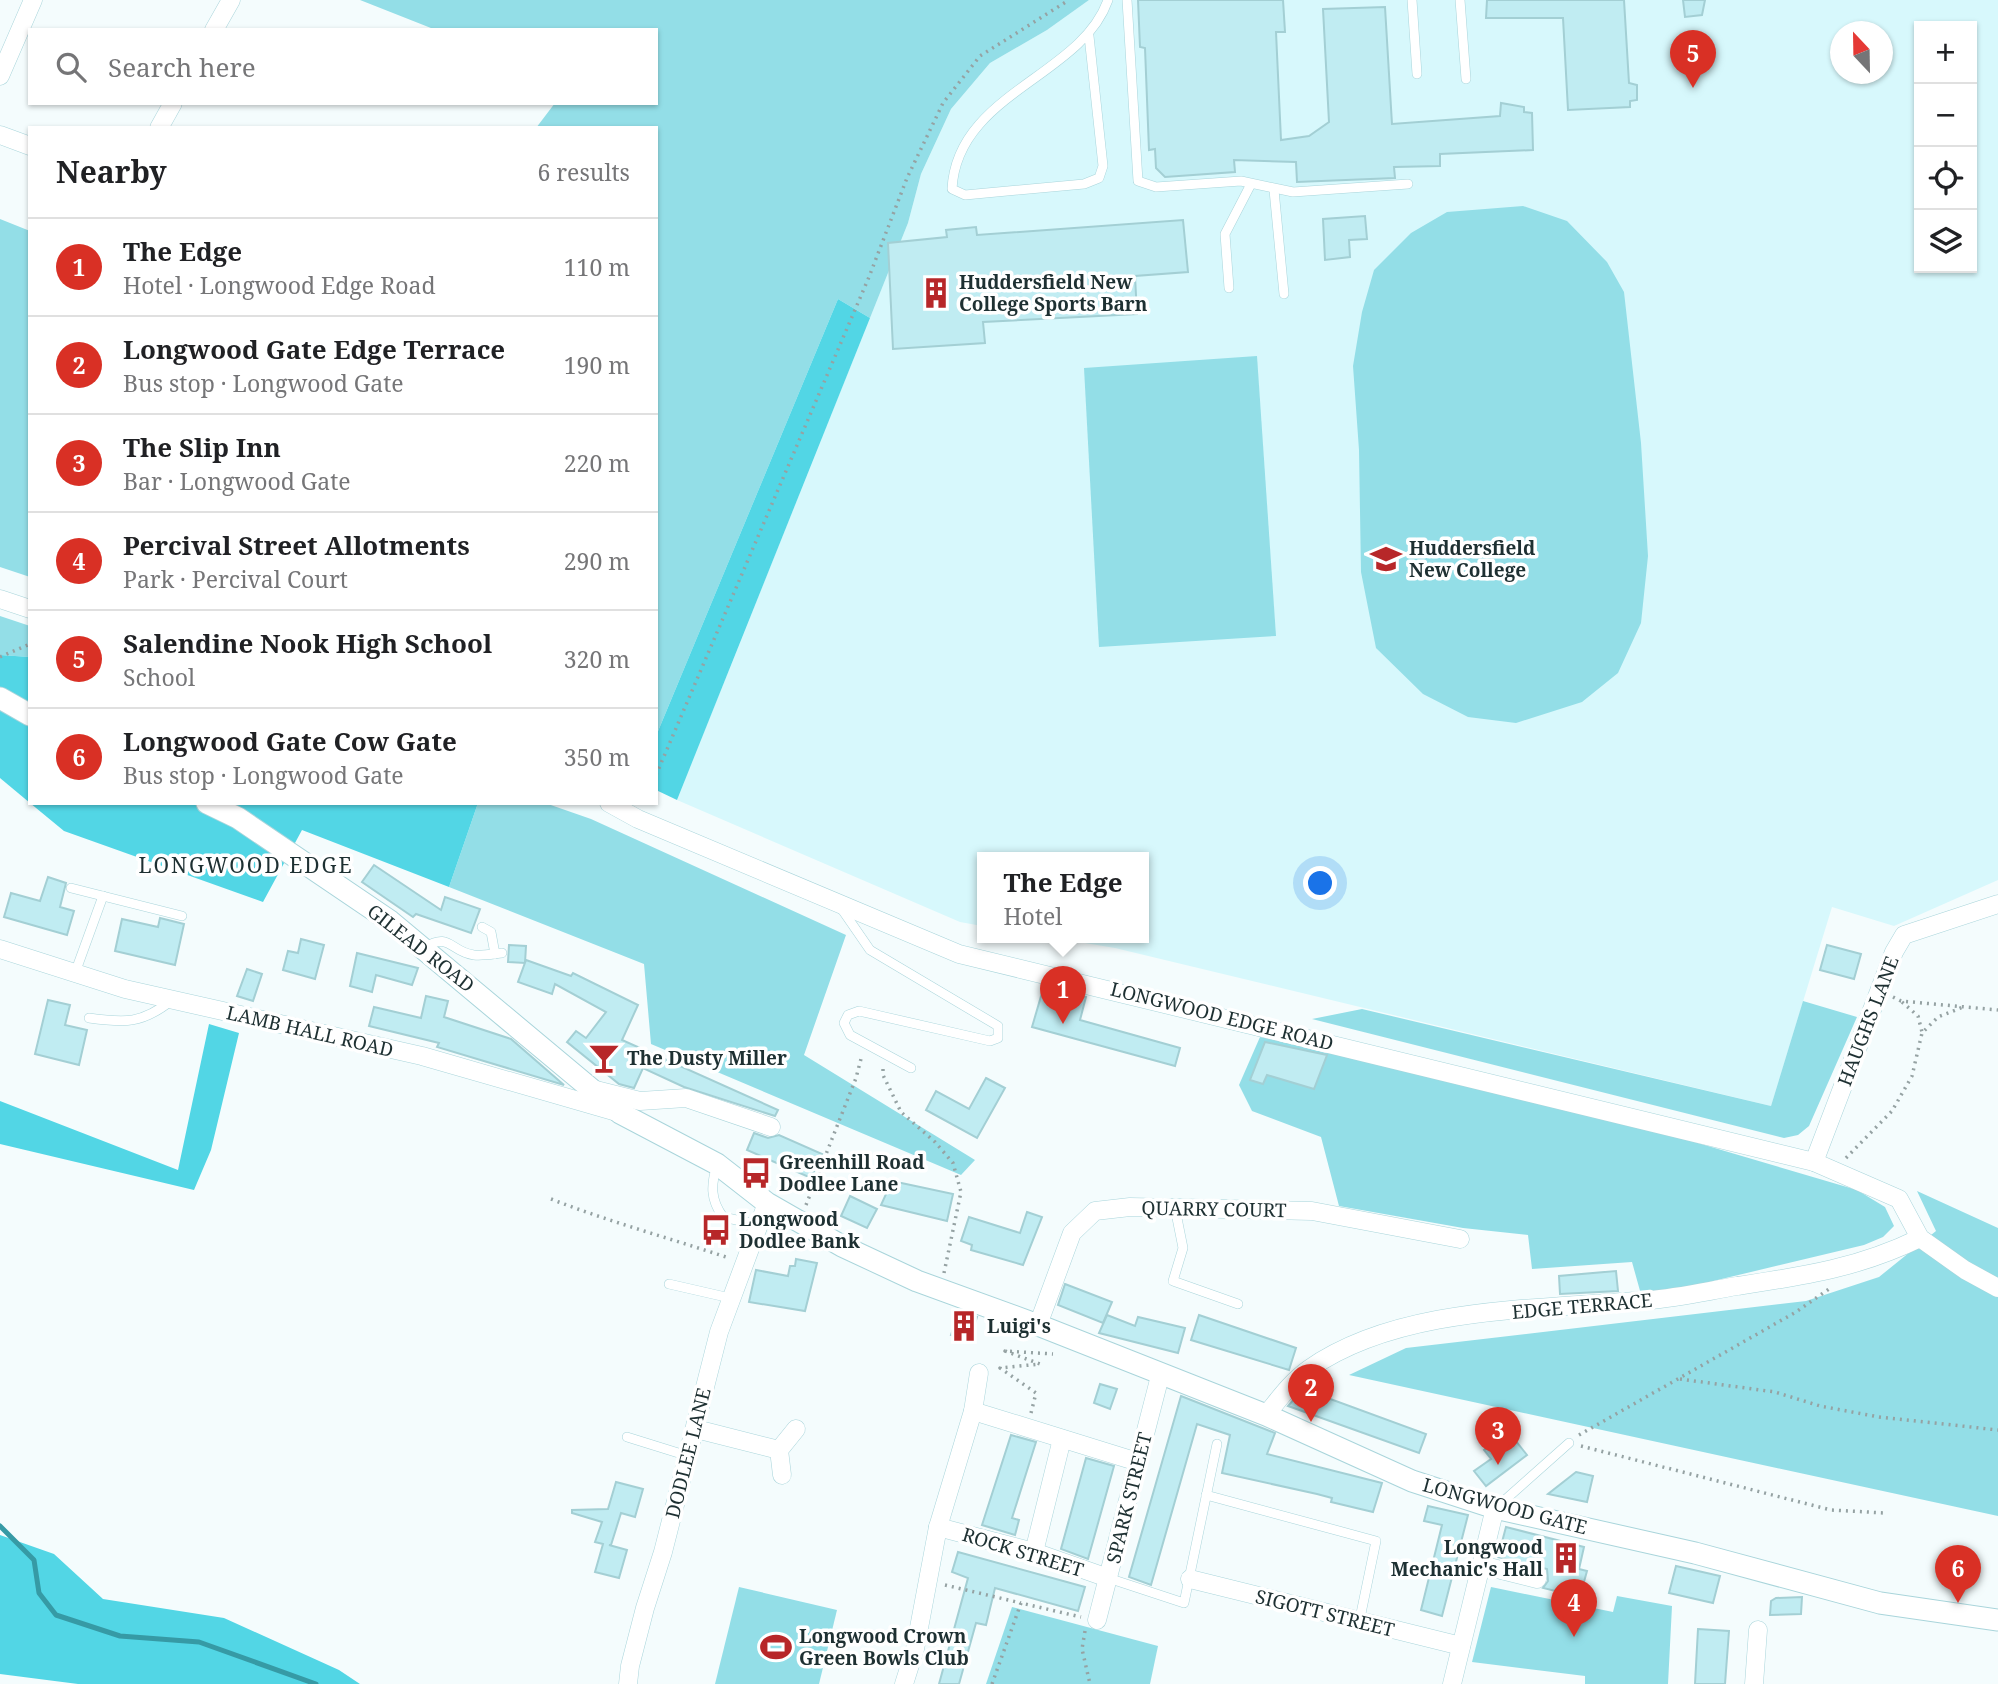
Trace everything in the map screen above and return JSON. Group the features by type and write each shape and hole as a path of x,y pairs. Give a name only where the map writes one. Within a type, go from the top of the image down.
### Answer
{"street":[{"path":"0,76 33,0"},
{"path":"215,28 231,0"},
{"path":"160,126 172,105"},
{"path":"0,135 28,145"},
{"path":"0,599 28,608"},
{"path":"0,698 28,714"},
{"name":"GILEAD ROAD","path":"211,805 238,818 390,921 596,1090 620,1114 717,1164"},
{"name":"LONGWOOD EDGE ROAD","path":"613,805 638,819 840,906 959,954 1814,1162 1899,1199 1920,1238"},
{"name":"HAUGHS LANE","path":"1814,1162 1879,990 1904,935 1998,904"},
{"name":"LAMB HALL ROAD","path":"0,949 125,989 422,1056 620,1114"},
{"path":"596,1090 640,1101 685,1098 771,1127"},
{"name":"LONGWOOD GATE","path":"717,1164 767,1203 842,1246 947,1292 1038,1325 1160,1376 1266,1416 1412,1481 1495,1508 1695,1553 1880,1603 1998,1620"},
{"name":"DODLEE LANE","path":"628,1684 645,1608 730,1298 767,1203"},
{"name":"QUARRY COURT","path":"1038,1325 1072,1233 1095,1211 1130,1207 1312,1211 1460,1239"},
{"path":"1920,1238 1965,1270 1998,1287"},
{"name":"EDGE TERRACE","path":"1266,1416 1289,1386 1308,1370 1361,1340 1399,1328 1440,1318 1653,1300 1806,1276 1867,1262 1920,1238"},
{"path":"904,1684 938,1527 973,1411 979,1373"},
{"name":"SPARK STREET","path":"1093,1619 1108,1578 1160,1376"},
{"path":"973,1411 1138,1462"},
{"path":"696,1429 779,1450"},
{"path":"782,1475 779,1450 796,1429"},
{"path":"1034,1552 1062,1439"},
{"path":"1452,1684 1495,1508"},
{"name":"ROCK STREET","path":"938,1527 1034,1552 1108,1578"},
{"path":"1481,1565 1537,1579"},
{"name":"SIGOTT STREET","path":"1190,1579 1359,1623 1461,1646"},
{"path":"1754,1684 1758,1630"}],"lane":[{"path":"1089,36 1102,166 1099,178 1084,184 965,195 952,189 957,156 983,122 1017,89 1089,36 1108,0"},
{"path":"1127,0 1138,181 1156,187 1241,181 1293,192 1408,184"},
{"path":"1412,0 1417,74"},
{"path":"1460,0 1466,79"},
{"path":"1229,288 1225,234 1251,184"},
{"path":"1274,190 1284,294"},
{"path":"71,888 182,916"},
{"path":"75,973 103,896"},
{"path":"840,906 870,950 999,1026 998,1038 989,1041 859,1011 848,1015 844,1023 850,1035 911,1068"},
{"path":"424,948 436,940 445,941 476,956 499,953 491,932 482,927"},
{"path":"89,1018 126,1023 157,1012 172,1000"},
{"path":"717,1164 712,1193 723,1217 759,1225"},
{"path":"1175,1208 1183,1248 1173,1282 1238,1304"},
{"path":"669,1284 730,1298"},
{"path":"627,1437 688,1456"},
{"path":"1495,1508 1569,1443"},
{"path":"1108,1578 1184,1603 1217,1444"},
{"path":"1206,1495 1376,1541 1359,1623"}],"path":[{"path":"658,770 869,277 907,178 943,103 981,56 1069,0"},
{"path":"0,657 28,645"},
{"path":"1879,990 1900,1001 1918,1016 1923,1033"},
{"path":"1900,1001 1998,1010"},
{"path":"1835,1170 1892,1111 1912,1076 1923,1033 1938,1017 1963,1007"},
{"path":"800,1220 867,1045"},
{"path":"885,1052 883,1075 901,1112 935,1142 953,1163 961,1192 944,1272 947,1292"},
{"path":"551,1199 610,1222 656,1233 743,1263"},
{"path":"1569,1443 1796,1312 1837,1283"},
{"path":"1028,1428 1036,1393 1000,1368 1040,1364 1005,1351 1055,1354 1068,1337"},
{"path":"1678,1379 1775,1392 1820,1406 1880,1417 1998,1430"},
{"path":"1569,1443 1830,1510 1885,1513"},
{"path":"928,1581 1093,1619 1082,1649 1090,1684"},
{"path":"992,1684 1021,1602"}],"shaded area":[{"path":"360,0 1089,0 1047,30 990,63 951,109 921,174 908,223 870,318 838,299 658,731 658,126 538,126 553,105 658,105 658,28 431,28"},
{"name":"Huddersfield New College","path":"1089,0 1998,0 1998,880 1894,926 1832,907 1771,1106 1085,943 1149,943 1149,852 977,852 977,925 960,922 677,800 908,223 921,174 951,109 990,63 1047,30"},
{"path":"1523,206 1567,221 1607,262 1624,292 1641,443 1648,556 1641,623 1618,673 1582,702 1516,723 1468,717 1423,694 1376,648 1361,572 1359,450 1353,366 1362,312 1374,270 1411,233 1447,212"},
{"path":"0,219 28,230 28,576 0,567"},
{"path":"838,299 870,318 677,800 658,791 658,731"},
{"path":"1257,356 1276,636 1099,647 1084,368"},
{"path":"0,616 28,625 28,657 0,655"},
{"path":"0,655 28,657 28,801 0,778"},
{"path":"32,805 477,805 449,887 302,830 263,902 64,831"},
{"path":"477,805 551,805 591,819 846,935 804,1055 975,1160 961,1175 651,1044 644,964 449,887"},
{"path":"1803,1001 1857,1017 1809,1126 1798,1135 1784,1138 1312,1019 1362,1009 1771,1106"},
{"path":"209,1024 239,1033 211,1150 194,1190 0,1144 0,1101 178,1170"},
{"path":"1260,1037 1349,1055 1674,1136 1857,1190 1885,1207 1894,1226 1883,1237 1864,1245 1642,1298 1632,1262 1532,1269 1528,1235 1463,1228 1339,1206 1321,1137 1252,1111 1239,1085"},
{"path":"1917,1191 1998,1228 1998,1516 1349,1375 1406,1348 1806,1301 1879,1277 1936,1231"},
{"path":"0,1535 54,1554 103,1599 224,1618 339,1670 360,1684 78,1684 0,1674"},
{"name":"Longwood Crown Green Bowls Club","path":"739,1587 837,1610 819,1684 715,1684"},
{"path":"1491,1587 1613,1612 1617,1596 1672,1606 1668,1684 1585,1684 1585,1676 1472,1662"},
{"path":"1012,1607 1158,1646 1150,1684 986,1684"}],"building":[{"path":"1138,0 1283,0 1285,32 1276,32 1281,140 1309,136 1329,122 1323,9 1385,7 1392,124 1500,116 1501,103 1524,107 1524,112 1532,113 1533,150 1440,154 1440,166 1394,167 1395,178 1297,182 1296,162 1234,160 1235,172 1165,177 1156,168 1155,149 1149,150 1145,48 1140,47"},
{"path":"1487,0 1624,0 1629,83 1637,85 1637,100 1630,101 1630,107 1568,110 1563,18 1486,18"},
{"path":"1683,0 1705,0 1702,15 1685,17"},
{"path":"1365,216 1367,239 1349,240 1350,257 1325,260 1323,219"},
{"path":"1183,220 1188,272 1135,276 1137,314 983,322 985,343 893,349 888,243 947,237 946,230 976,227 977,235"},
{"path":"374,865 441,910 445,897 480,909 471,933 416,914 413,917 362,882"},
{"path":"48,877 66,883 60,907 74,911 67,935 4,917 11,893 40,901"},
{"path":"160,918 184,924 175,965 115,951 122,919 158,927"},
{"path":"301,939 324,945 315,979 283,970 288,951 298,953"},
{"path":"509,945 526,946 525,963 508,962"},
{"path":"1827,945 1861,954 1854,979 1820,970"},
{"path":"357,953 418,968 412,985 376,975 372,992 350,986"},
{"path":"526,960 571,976 573,973 638,1005 622,1040 778,1110 775,1116 684,1087 643,1068 634,1088 619,1084 567,1042 576,1031 586,1038 606,1012 555,984 552,994 518,982"},
{"path":"247,969 262,974 253,1001 237,996"},
{"path":"1044,986 1086,997 1080,1020 1180,1048 1175,1066 1032,1027"},
{"path":"426,996 448,1001 444,1017 511,1039 564,1085 437,1047 439,1043 369,1026 374,1007 421,1018"},
{"path":"48,1000 70,1005 65,1025 87,1030 79,1065 35,1054"},
{"path":"1265,1042 1327,1055 1314,1089 1267,1075 1263,1084 1250,1080"},
{"path":"986,1078 1005,1088 977,1138 926,1110 936,1091 969,1109"},
{"path":"754,1133 768,1138 779,1135 822,1154 811,1178 747,1150"},
{"path":"892,1181 953,1194 947,1221 881,1205"},
{"path":"850,1196 877,1209 867,1228 841,1216"},
{"path":"1027,1212 1042,1217 1023,1265 971,1250 972,1245 961,1241 969,1217 1020,1233"},
{"path":"796,1259 817,1263 805,1311 749,1302 756,1270 788,1276 790,1266 795,1266"},
{"path":"1616,1271 1618,1291 1560,1294 1559,1276"},
{"path":"1065,1284 1112,1302 1103,1323 1058,1305"},
{"name":"Luigi's","path":"959,1311 977,1317 970,1340 951,1335"},
{"path":"1107,1315 1135,1326 1138,1317 1185,1328 1178,1353 1099,1333"},
{"path":"1199,1315 1296,1348 1289,1370 1191,1340"},
{"path":"1100,1384 1117,1389 1110,1409 1094,1403"},
{"path":"1303,1389 1426,1434 1419,1453 1288,1406"},
{"path":"1181,1396 1275,1433 1267,1454 1382,1483 1373,1512 1331,1502 1332,1498 1317,1494 1222,1473 1230,1435 1197,1424 1151,1585 1129,1577"},
{"path":"1011,1435 1036,1442 1012,1518 1019,1520 1015,1535 982,1525"},
{"path":"1502,1436 1509,1445 1515,1440 1527,1455 1486,1486 1474,1471 1491,1459 1484,1450"},
{"path":"1086,1458 1114,1466 1088,1559 1061,1549"},
{"path":"1576,1472 1593,1476 1587,1502 1548,1494"},
{"path":"616,1482 643,1489 635,1517 621,1513 609,1545 627,1550 619,1578 595,1572 603,1544 595,1542 602,1522 572,1513 572,1510 608,1509"},
{"path":"1428,1506 1468,1515 1442,1616 1421,1610 1442,1525 1424,1521"},
{"path":"1506,1527 1584,1547 1579,1569 1587,1571 1582,1589 1574,1587 1572,1595 1543,1588 1548,1581 1547,1569 1498,1557"},
{"path":"958,1552 1085,1587 1078,1611 995,1588 986,1625 976,1623 959,1684 939,1684 968,1578 952,1572"},
{"path":"1676,1566 1720,1576 1713,1603 1669,1593"},
{"path":"1802,1597 1801,1614 1770,1615 1771,1601 1776,1598"},
{"path":"1698,1629 1729,1631 1725,1684 1695,1684"}],"waterway":[{"path":"0,1526 34,1560 39,1593 56,1615 120,1636 199,1642 316,1684"}],"place":[{"name":"Salendine Nook High School","path":"1693,88"},
{"name":"Huddersfield New College Sports Barn","path":"936,293"},
{"name":"Huddersfield New College","path":"1386,559"},
{"name":"The Edge","path":"1063,1024"},
{"name":"The Dusty Miller","path":"604,1058"},
{"name":"Greenhill Road Dodlee Lane","path":"756,1173"},
{"name":"Longwood Dodlee Bank","path":"716,1230"},
{"name":"Luigi's","path":"964,1326"},
{"name":"Longwood Gate Edge Terrace","path":"1311,1422"},
{"name":"The Slip Inn","path":"1498,1465"},
{"name":"Longwood Mechanic's Hall","path":"1566,1558"},
{"name":"Longwood Gate Cow Gate","path":"1958,1603"},
{"name":"Percival Street Allotments","path":"1574,1637"},
{"name":"Longwood Crown Green Bowls Club","path":"776,1647"}],"district":[{"name":"LONGWOOD EDGE","path":"246,866"}]}
